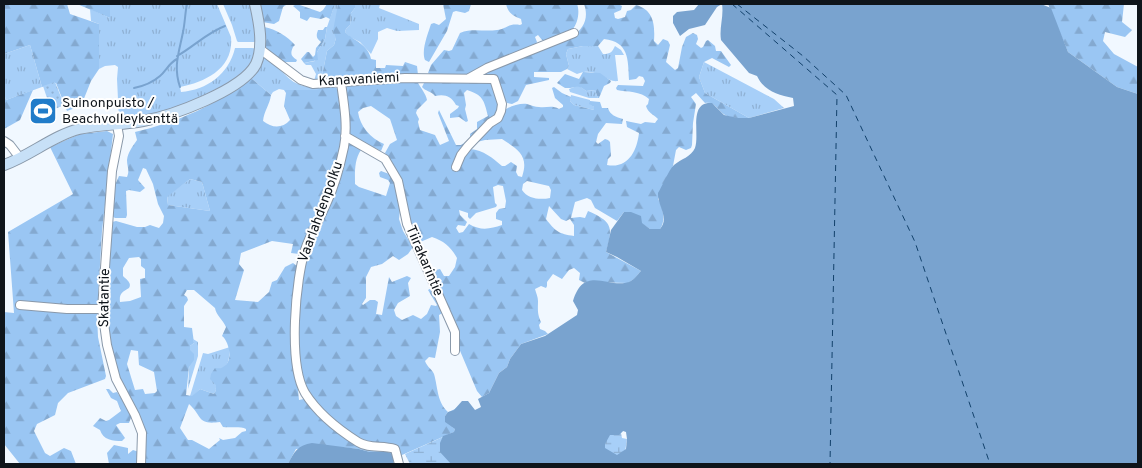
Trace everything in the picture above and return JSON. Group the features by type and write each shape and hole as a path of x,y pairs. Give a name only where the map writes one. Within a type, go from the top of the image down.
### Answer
{"street":[{"path":"4,165 69,133 89,127 141,121 188,108 241,80 251,71 256,63 260,49 255,4"},
{"name":"Kanavaniemi","path":"469,78 487,68 574,33"},
{"name":"Kanavaniemi","path":"260,49 293,75 306,82 341,83 405,78 494,79 502,104 498,118 490,123 468,146 456,166"},
{"name":"Vaarlahdenpolku","path":"341,83 344,100 345,136 334,183 327,202 310,235 300,268 296,308 296,363 304,392 312,403 330,420 359,442 371,446 395,449 399,464"},
{"name":"Skatantie","path":"118,124 119,136 112,171 102,309 107,345 116,379 135,415 142,433 141,464"},
{"name":"Tiirakarintie","path":"345,136 385,159 398,180 407,224 455,332 455,351"},
{"path":"4,141 10,145 20,158"},
{"path":"20,305 102,309"}],"green space":[{"path":"4,4 67,4 70,14 99,24 99,69 91,81 81,106 67,111 56,83 42,87 30,45 4,54"},
{"path":"77,4 110,4 110,18"},
{"path":"110,4 217,4 231,37 231,48 228,57 216,72 190,85 180,87 181,92 200,88 215,79 228,66 235,48 257,49 252,63 236,79 190,102 146,116 119,120 118,67 115,65 105,66 99,69 99,24 91,21 90,9 110,18"},
{"path":"223,4 251,4 256,42 237,41"},
{"path":"259,4 286,5 283,7 279,21 274,24 262,22"},
{"path":"297,4 320,12 327,4 335,4 330,19 326,17 321,19 310,17 307,21 300,18 300,12 293,6"},
{"path":"335,4 338,4 336,38 334,45 327,51 321,81 314,81 316,74 311,65 304,63 315,61 317,52 325,39"},
{"path":"338,4 355,4 355,8 351,13 350,25 345,32 364,46 371,59 376,60 376,68 385,68 386,65 403,66 405,62 417,66 418,75 321,81 327,51 334,45 336,38 333,31"},
{"path":"355,4 380,4 379,8 419,24 419,30 397,31 387,28 378,32 378,39 371,54 360,42 345,32 350,25 351,13 355,8"},
{"path":"443,4 471,4 469,11 465,13 453,12 447,31 429,62 425,60 424,56 425,42 431,24 439,25 446,19"},
{"path":"506,4 577,4 578,17 576,24 567,34 546,42 538,35 535,37 537,42 535,46 469,77 428,73 431,65 444,50 452,50 460,33 497,30 510,25 522,24 521,19 511,14"},
{"path":"584,4 620,5 622,6 621,10 614,13 615,18 618,19 625,17 627,11 636,5 647,10 652,19 654,41 658,45 663,39 668,41 670,45 666,62 675,70 678,68 686,37 693,33 697,35 696,44 701,48 708,40 715,46 716,51 721,51 731,65 729,67 712,58 704,62 699,77 705,93 749,118 728,116 711,103 705,103 696,93 691,97 696,104 692,145 691,148 686,150 679,147 676,150 673,166 658,199 663,214 663,222 660,229 650,229 624,212 617,221 595,208 591,200 587,198 575,202 571,218 585,218 588,211 607,222 610,237 606,252 641,271 628,283 585,283 579,280 580,273 574,268 569,270 562,279 553,274 547,282 546,288 541,286 535,289 538,300 538,314 541,322 539,325 540,329 548,334 521,344 510,359 507,367 499,373 489,393 482,397 477,391 458,346 459,336 432,271 440,269 444,276 449,276 455,267 457,258 447,245 432,237 418,243 409,225 396,171 385,153 390,144 397,140 390,119 371,106 363,108 358,112 366,131 384,144 381,151 348,135 344,86 346,84 417,81 427,100 416,113 419,119 420,130 435,135 440,145 449,141 438,113 439,110 456,145 461,145 470,139 470,134 477,129 477,122 488,116 480,96 467,90 464,93 468,121 466,122 459,117 450,118 450,114 459,106 447,96 435,96 423,88 425,81 490,83 495,87 504,111 518,104 559,109 563,105 555,98 552,88 554,87 571,97 570,101 574,105 594,110 594,107 589,104 590,101 600,102 602,108 608,108 612,114 623,119 622,124 606,123 598,134 596,142 598,144 605,139 610,142 611,156 608,159 607,165 621,164 634,152 639,133 627,127 626,121 641,124 645,122 655,123 658,119 649,112 646,106 649,99 646,96 617,90 618,85 643,86 645,81 643,77 639,76 636,79 629,80 626,53 618,44 604,39 598,46 568,49 566,54 569,66 567,69 561,72 534,72 534,77 549,78 549,80 526,85 518,101 512,104 507,103 497,84 477,76 572,36 580,30 584,23 586,18","holes":["502,139 518,150 524,164 522,177 518,176 516,172 517,166 511,162 502,166 484,153 470,149 475,140 477,142","527,181 549,186 551,190 550,198 538,199 531,197 522,190 523,184","503,186 506,201 505,208 499,209 496,213 496,219 502,221 502,225 486,229 469,224 463,232 459,233 456,228 458,225 465,226 467,222 460,215 459,210 468,213 470,219 476,213 496,207 493,187","549,206 561,219 566,221 570,219 574,225 574,236 558,231 546,219"]},
{"path":"1048,4 1124,4 1122,22 1132,30 1125,37 1105,32 1103,41 1114,54 1138,67 1138,94 1117,87 1068,52"},
{"path":"264,27 281,34 295,45 291,53 297,60 296,62 282,62 268,50 265,46"},
{"path":"327,27 325,39 317,52 318,60 304,63 301,59 307,52 313,57 315,55 316,48 321,42 317,37 318,30 323,30"},
{"path":"30,45 42,87 6,100 4,94 4,54"},
{"path":"598,46 603,54 611,52 615,46 621,50 624,55 615,55 618,81 609,80 596,73 584,72 577,74 567,69 569,66 566,54 568,49"},
{"path":"264,57 293,82 306,87 322,87 318,90 279,89 271,95 251,78 259,69"},
{"path":"704,62 774,99 784,108 749,118 705,93 699,77"},
{"path":"583,72 600,73 611,81 604,86 599,98 595,90 586,91 578,87 565,88 557,83 565,74 579,79"},
{"path":"251,78 271,95 263,121 277,127 284,125 290,120 284,106 286,93 284,90 317,90 328,87 338,89 343,130 340,151 331,182 299,254 291,253 293,244 272,241 241,253 239,264 244,270 235,300 258,302 269,292 272,282 277,280 285,267 293,263 297,266 293,316 299,400 313,397 306,389 300,369 298,311 302,275 307,251 344,168 346,148 349,144 354,143 368,153 361,150 357,158 355,184 359,187 386,196 390,183 388,180 380,177 379,173 381,171 392,175 401,202 399,219 403,231 413,247 408,254 399,260 393,256 382,264 371,267 366,277 366,298 362,304 375,300 378,302 376,314 382,315 389,277 392,282 407,276 411,278 408,283 410,296 398,303 394,310 396,316 402,320 413,315 421,319 427,314 431,305 437,305 428,290 433,287 444,312 439,315 440,332 435,358 429,357 425,361 434,374 440,399 448,412 445,416 445,421 455,429 454,432 402,455 403,464 394,464 394,460 388,452 370,452 339,447 296,449 288,464 144,464 146,443 144,430 125,396 108,342 105,309 112,222 116,221 137,227 150,225 159,228 163,223 164,216 146,169 143,168 138,180 145,188 140,192 126,191 126,218 115,218 112,216 115,185 119,176 127,177 127,160 137,140 135,132 181,118 238,88","holes":["190,179 202,182 210,211 168,205 167,197","139,257 141,259 141,266 145,269 145,278 140,279 141,297 120,302 120,297 130,286 123,276 123,268 129,258","187,290 194,290 215,308 226,327 222,336 227,342 229,356 226,364 221,368 215,368 211,374 210,379 216,385 214,394 200,389 192,396 186,395 189,367 194,360 194,354 190,350 190,346 194,343 192,328 184,327 184,306 188,300 184,295","131,350 138,351 139,365 154,372 157,391 145,394 143,389 135,390 127,364","189,404 204,421 220,422 223,427 246,429 246,431 235,438 223,440 219,438 220,440 209,449 192,440 188,440 180,428"]},
{"path":"55,82 63,102 62,106 55,109 50,107 43,86"},
{"path":"577,86 586,91 595,90 598,98 589,98 570,92 569,89"},
{"path":"33,90 20,120 4,129 4,94 6,100"},
{"path":"571,95 590,100 594,110 574,105 570,101"},
{"name":"Suinonpuisto / Beachvolleykenttä","path":"45,100 52,118 42,122 35,104"},
{"path":"107,131 113,134 102,231 97,316 98,337 106,376 105,379 68,393 58,403 55,415 37,424 34,431 45,453 50,456 64,448 71,451 76,464 20,464 4,444 4,312 14,313 8,232 73,194 50,147 80,134"},
{"path":"190,179 202,182 210,211 168,205 167,196"},
{"path":"193,339 198,342 198,356 188,389 190,346 194,343"},
{"path":"230,347 228,362 218,379 214,394 200,389 192,397 190,396 203,353 208,354"},
{"path":"106,389 113,393 117,392 132,415 129,423 116,425 125,438 122,441 106,438 100,430 93,426 100,418 106,421 109,420 121,411 117,401 111,398"},
{"path":"458,407 469,464 410,464 405,454 454,432 455,429 445,422 445,418 449,412"},
{"path":"589,425 623,431 621,433 622,438 627,439 624,459 608,464"},
{"path":"114,445 128,448 128,454 133,450 139,452 138,464 109,464 107,453"}],"shaded area":[{"path":"699,4 722,4 717,7 705,25 689,29 680,36 673,23 673,16 677,12 694,10"},
{"path":"722,4 1041,4 1051,8 1068,52 1117,87 1138,94 1138,464 451,464 440,452 440,443 443,436 454,432 455,429 445,422 445,416 448,412 454,410 462,401 468,401 475,410 481,407 478,399 489,393 499,373 507,367 510,359 521,344 545,336 577,315 578,310 573,301 583,283 597,280 613,283 629,282 641,271 606,252 611,230 624,212 631,212 641,216 642,223 650,229 660,229 663,225 664,220 658,193 672,168 691,154 695,148 696,120 700,107 712,103 724,115 749,118 794,106 793,98 768,89 757,76 749,73 721,40","holes":["623,431 626,432 626,449 617,455 605,448 610,435 619,435"]},
{"path":"312,443 370,452 388,452 393,455 394,464 288,464 297,450 303,445"}],"waterway":[{"path":"180,87 177,72 178,53 184,29 187,4"},
{"path":"177,56 225,26"},
{"path":"134,88 154,81 177,59"}],"ferry route":[{"path":"732,4 837,95 830,464"},
{"path":"737,4 803,56 846,95 915,242 990,464"}],"place":[{"name":"Suinonpuisto / Beachvolleykenttä","path":"43,111"}]}
